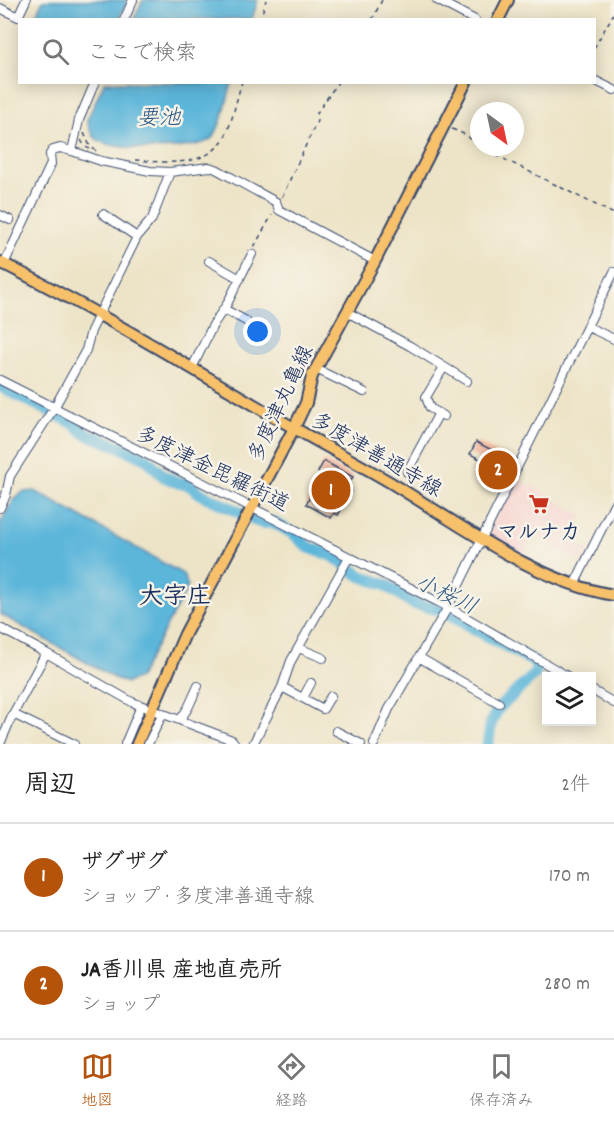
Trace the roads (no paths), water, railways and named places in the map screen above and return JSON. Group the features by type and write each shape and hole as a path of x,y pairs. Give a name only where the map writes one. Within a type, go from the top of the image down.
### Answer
{"main road":[{"path":"499,18 508,0"},
{"name":"多度津丸亀線","path":"137,744 185,634 306,403 312,376 375,261 465,84"},
{"name":"多度津善通寺線","path":"2,263 100,314 548,575 574,585 614,594"}],"street":[{"path":"0,8 18,17 26,0"},
{"path":"125,18 133,0"},
{"path":"437,0 471,18"},
{"path":"596,81 614,90"},
{"path":"72,151 94,84"},
{"path":"2,263 51,165 50,154 53,150 60,148 150,171 170,172 209,167 277,204 279,210 375,261"},
{"path":"0,508 6,495 10,476 54,408 86,350 91,331 138,237 152,219 170,172"},
{"path":"103,214 122,222 138,237"},
{"path":"0,215 10,220"},
{"path":"192,368 252,254"},
{"path":"209,261 240,279"},
{"path":"374,744 388,709 446,611 614,272"},
{"path":"224,309 246,321"},
{"path":"347,312 467,381"},
{"path":"588,327 614,339"},
{"path":"407,472 441,414 430,408 426,397 444,367"},
{"path":"316,369 364,392"},
{"name":"多度津金毘羅街道","path":"0,380 251,508 346,562 446,611 560,672"},
{"path":"574,585 614,504"},
{"path":"253,744 282,687 291,661 346,562"},
{"path":"0,628 152,710 232,740 235,744"},
{"path":"299,648 323,658"},
{"path":"0,744 13,714 46,653"},
{"path":"420,658 491,695 498,703"},
{"path":"303,698 311,683"},
{"path":"180,720 198,686"},
{"path":"282,687 323,709 331,696"},
{"path":"596,693 614,703"},
{"path":"125,744 152,710"},
{"path":"148,744 152,710"},
{"path":"13,714 74,744"},
{"path":"336,731 361,744"}],"water":[{"path":"43,0 128,0 119,18 38,18 35,16"},
{"path":"143,0 258,0 252,18 134,18"},
{"name":"要池","path":"103,84 232,84 215,135 202,143 155,149 121,147 98,140 87,120"},
{"path":"35,491 183,574 188,586 139,678 127,683 116,679 0,614 0,524 13,501 23,492"}],"waterway":[{"name":"小桜川","path":"0,386 75,424 84,433 148,460 163,476 179,483 186,483 203,495 239,512"},
{"name":"小桜川","path":"254,520 263,523 273,522 294,534 308,547 333,556 361,576 386,585 414,604 441,610 534,662 537,667 535,674 497,710 491,723 488,744"}],"place":[{"name":"JA香川県 産地直売所","path":"498,470"},
{"name":"ザグザグ","path":"331,490"},
{"name":"マルナカ","path":"539,504"}],"district":[{"name":"大字庄","path":"175,595"}]}
